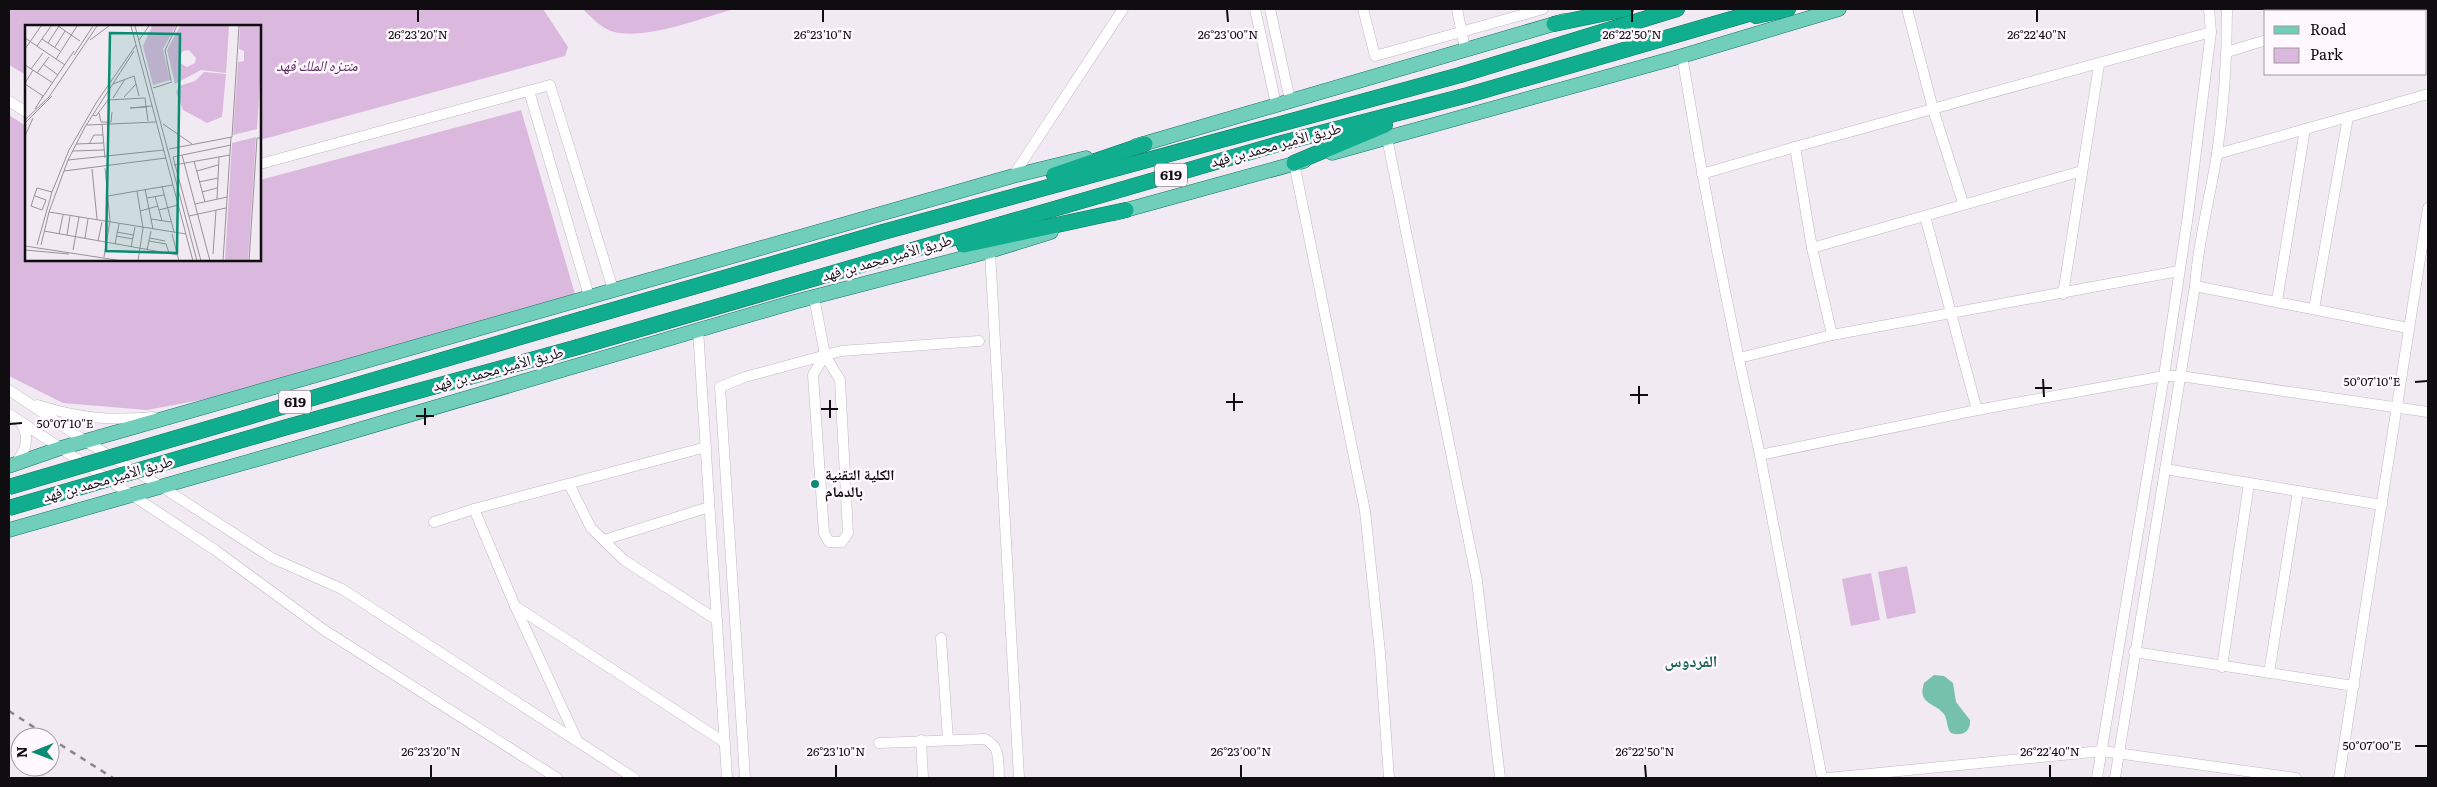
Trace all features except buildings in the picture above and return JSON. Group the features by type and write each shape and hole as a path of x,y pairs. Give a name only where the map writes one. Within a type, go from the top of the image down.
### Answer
{"highway":[{"path":"1554,24 1626,9"},
{"name":"طريق الأمير محمد بن فهد","path":"9,487 883,232 1460,75 1677,9"},
{"name":"طريق الأمير محمد بن فهد","path":"9,508 287,427 578,347 836,273 1278,144 1468,95 1766,9"},
{"path":"1689,31 1788,9"},
{"path":"1294,164 1371,130 1468,95"},
{"path":"883,232 984,200 1145,144"},
{"path":"836,273 1126,210"}],"main road":[{"path":"12,465 84,441 613,289 1013,176 1145,144 1466,48 1605,9"},
{"path":"9,530 162,487 698,329 814,296 990,251 1126,210 1682,56 1839,9"}],"street":[{"path":"1013,176 1123,9"},
{"path":"1255,9 1276,104"},
{"path":"1270,9 1290,100"},
{"path":"1363,9 1375,56 1543,9"},
{"path":"1457,9 1466,48"},
{"path":"1907,9 1933,109 1963,203"},
{"path":"2097,778 2113,671 2164,376 2188,215 2211,32 2209,9"},
{"path":"2115,778 2195,286 2203,221 2217,154 2227,52 2227,9"},
{"path":"1702,174 2211,32"},
{"path":"2227,52 2264,41"},
{"path":"1682,56 1702,174 1738,358 1760,455 1822,778"},
{"path":"2063,294 2099,64"},
{"path":"261,164 550,85 613,289"},
{"path":"529,91 590,296"},
{"path":"2217,154 2428,94"},
{"path":"9,101 25,111"},
{"path":"2314,309 2348,117"},
{"path":"2277,302 2305,129"},
{"path":"1387,138 1477,581 1500,778"},
{"path":"1795,147 1812,248 1832,336"},
{"path":"1294,164 1365,511 1380,652 1389,778"},
{"path":"1812,248 1925,216 1963,203 2082,171"},
{"path":"2339,778 2382,505 2395,406 2428,208"},
{"path":"1925,216 1976,410"},
{"path":"990,251 1019,778"},
{"path":"1738,358 1832,336 2179,271"},
{"path":"2195,286 2408,328"},
{"path":"814,296 825,355 840,380 848,533 842,542 829,542 824,533 813,375 825,355"},
{"path":"698,329 727,778"},
{"path":"744,778 720,387 745,377 841,351 979,341"},
{"path":"1760,455 1976,410 2164,376 2180,376 2428,412"},
{"path":"9,390 84,441 162,487 272,558 342,589 634,778"},
{"path":"25,401 69,415 92,419 125,420 181,414"},
{"path":"9,414 215,550 324,630 557,778"},
{"path":"12,465 24,452 27,442 26,431 20,421"},
{"path":"434,522 474,508 706,447"},
{"path":"2165,469 2382,505"},
{"path":"2222,667 2249,483"},
{"path":"569,484 591,528 624,560 716,620"},
{"path":"2269,673 2298,491"},
{"path":"604,540 710,507"},
{"path":"474,508 515,606 578,743"},
{"path":"515,606 724,742"},
{"path":"941,638 948,740"},
{"path":"2134,652 2354,686"},
{"path":"879,743 985,739 993,743 998,751 999,778"},
{"path":"921,740 923,778"},
{"path":"1828,778 2102,751 2296,778"}],"green space":[{"name":"منتزه الملك فهد","path":"9,9 543,9 568,47 565,56 261,140 261,25 25,25 25,74 9,65"},
{"path":"583,9 734,9 658,31 627,34 605,28"},
{"path":"521,110 575,294 217,397 147,410 63,403 9,376 9,115 25,125 25,261 261,261 261,180"},
{"path":"1907,566 1916,613 1887,619 1878,572"},
{"path":"1871,573 1880,620 1851,626 1842,579"}],"shaded area":[{"path":"1934,675 1944,676 1953,683 1956,702 1970,720 1969,728 1962,734 1951,733 1944,714 1928,702 1923,695 1924,683"}],"railway":[{"path":"9,711 34,727"},
{"path":"60,744 113,778"}],"place":[{"name":"الكلية التقنية بالدمام","path":"815,484"}],"district":[{"name":"الفردوس","path":"1691,661"}]}
